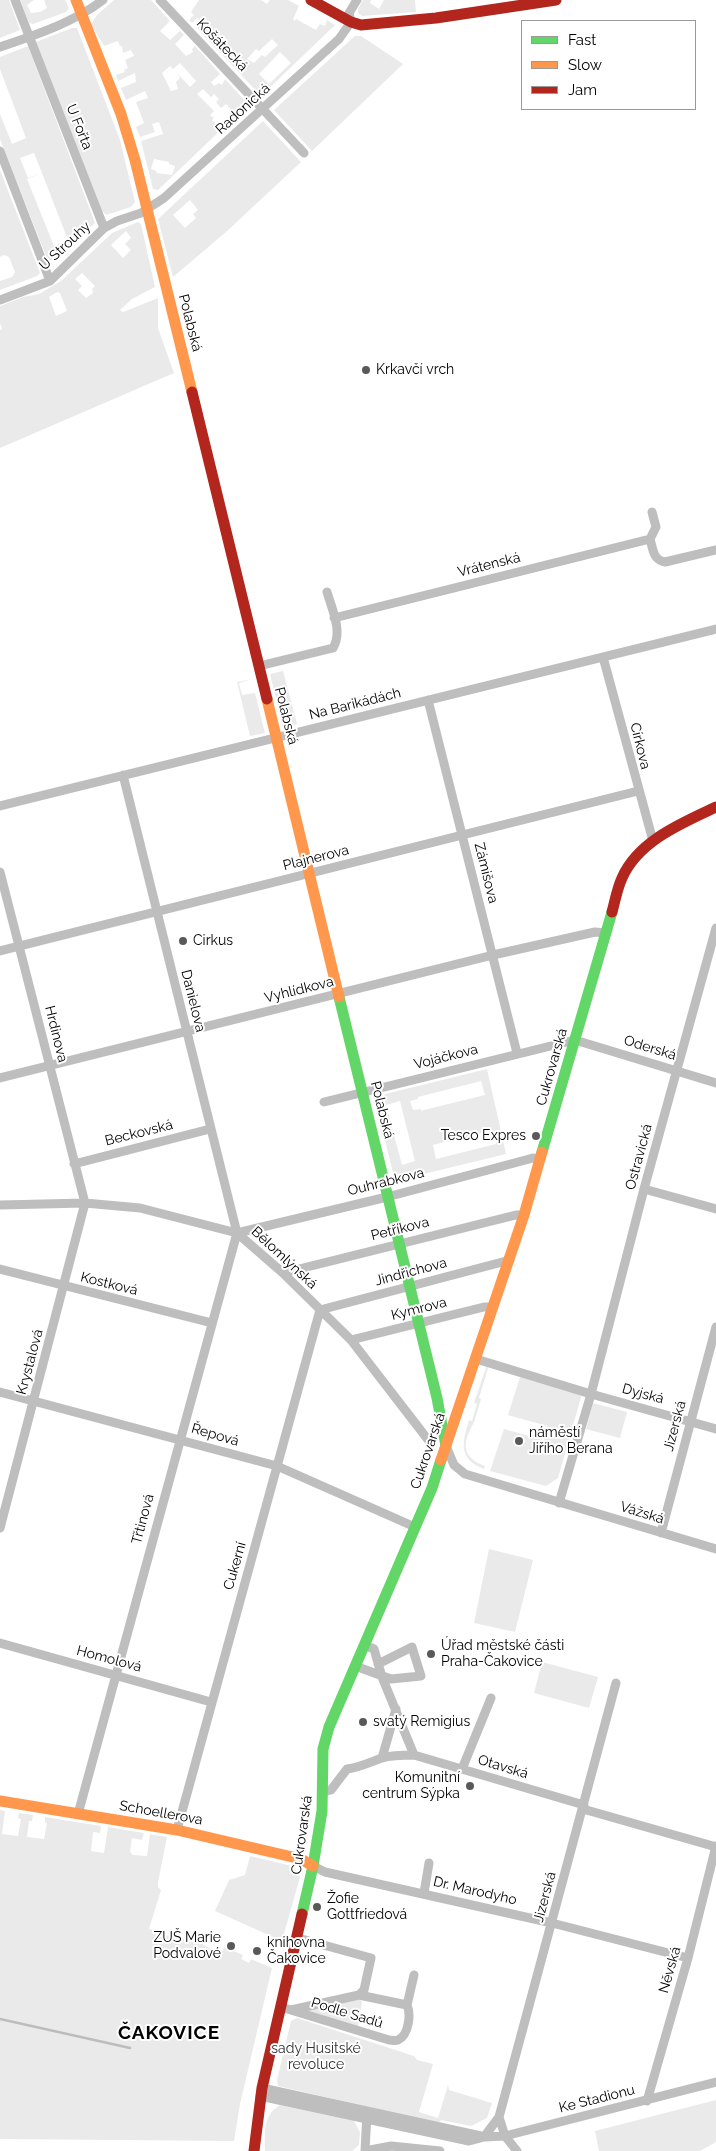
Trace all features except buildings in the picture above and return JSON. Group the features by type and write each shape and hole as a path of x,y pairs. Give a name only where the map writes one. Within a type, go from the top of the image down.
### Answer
{"street":[{"path":"15,0 29,37"},
{"name":"Polabská","path":"76,0 128,134 259,666 446,1446"},
{"path":"0,47 81,15 102,0"},
{"name":"Košátecká","path":"160,0 264,108 304,154"},
{"path":"311,0 352,22 376,25 556,0"},
{"path":"352,22 349,13 356,0"},
{"name":"Radonická","path":"146,209 164,198 264,108 339,39 352,22"},
{"name":"U Fořta","path":"29,37 104,228"},
{"path":"0,151 50,281"},
{"name":"U Strouhy","path":"0,300 50,281 104,228 146,209"},
{"path":"652,512 656,528 650,539 656,558 665,562 716,550"},
{"name":"Vrátenská","path":"334,618 650,539"},
{"path":"259,666 333,648 338,640 327,592"},
{"name":"Na Barikádách","path":"0,806 716,629"},
{"name":"Církova","path":"603,657 653,841"},
{"name":"Zámišova","path":"428,700 517,1053"},
{"name":"Danielova","path":"123,775 237,1232"},
{"name":"Plajnerova","path":"0,951 638,791"},
{"name":"Cukrovarská","path":"254,2151 261,2092 286,2009 313,1866 323,1792 324,1742 432,1488 510,1260 619,888 626,870 653,841 672,828 716,807"},
{"name":"Hrdinova","path":"0,872 85,1203"},
{"name":"Ostravická","path":"591,1394 644,1190 716,928"},
{"name":"Vyhlídkova","path":"0,1078 493,956 595,932 606,933"},
{"name":"Oderská","path":"575,1040 716,1083"},
{"name":"Vojáčkova","path":"324,1102 575,1040"},
{"name":"Beckovská","path":"74,1164 210,1129"},
{"name":"Ouhrabkova","path":"237,1232 533,1158 541,1159"},
{"path":"644,1190 716,1209"},
{"name":"Bělomlýnská","path":"0,1205 85,1203 140,1208 237,1232 283,1273 350,1340 429,1441"},
{"name":"Krystalová","path":"0,1528 85,1203"},
{"name":"Petříkova","path":"283,1273 516,1215 524,1215"},
{"name":"Třtinová","path":"78,1814 237,1232"},
{"name":"Jindřichova","path":"320,1310 510,1260"},
{"name":"Kostková","path":"0,1269 64,1287 212,1323"},
{"name":"Kymrova","path":"350,1340 484,1307 493,1307"},
{"name":"Cukerní","path":"177,1830 320,1310"},
{"name":"Jizerská","path":"662,1533 716,1327"},
{"path":"446,1446 454,1465 465,1474 559,1503 591,1394 476,1358"},
{"name":"Řepová","path":"0,1392 277,1466 415,1527"},
{"name":"Dyjská","path":"591,1394 716,1429"},
{"name":"Vážská","path":"559,1503 716,1549"},
{"name":"Homolová","path":"0,1643 211,1702"},
{"path":"323,1792 331,1790 347,1769 368,1765 382,1758 414,1755 382,1677 374,1649 364,1645"},
{"path":"355,1666 391,1679 420,1676 414,1649 410,1647 378,1664"},
{"name":"Jizerská","path":"484,2137 499,2117 616,1683"},
{"path":"462,1769 491,1698"},
{"path":"382,1758 396,1709"},
{"name":"Otavská","path":"414,1755 716,1847"},
{"name":"Schoellerova","path":"0,1801 177,1830 301,1859 313,1866"},
{"name":"Něvská","path":"646,2100 688,1958 716,1847"},
{"path":"424,1894 429,1863"},
{"name":"Dr. Marodyho","path":"313,1866 325,1872 552,1923 688,1958"},
{"path":"286,2009 359,1995 364,1990 371,1958 298,1938"},
{"path":"407,2005 414,1975"},
{"name":"Podle Sadů","path":"286,2009 389,2040 397,2040 405,2034 410,2012 407,2005 359,1995"},
{"name":"Ke Stadionu","path":"261,2092 367,2115 469,2141 484,2137 505,2136 716,2082"},
{"path":"367,2115 365,2151 391,2146 440,2151"},
{"path":"499,2117 505,2136 517,2151"}],"green space":[{"path":"0,0 9,0 20,30 0,38"},
{"path":"20,0 34,0 27,5 31,13 40,12 47,8 44,0 65,0 69,8 66,12 33,24 29,23"},
{"path":"114,0 151,0 170,21 160,31 170,40 180,31 184,35 175,44 186,56 193,52 192,49 195,46 220,74 211,82 214,86 219,83 222,85 225,79 248,104 158,190 153,189 141,141 163,134 159,122 152,124 155,132 140,137 136,127 144,123 136,102 148,98 145,91 126,100 121,88 136,82 135,73 118,81 116,75 125,72 124,70 128,68 125,60 134,56 131,50 123,53 122,46 120,46 118,41 104,46 91,24 97,15","holes":["180,63 196,81 190,87 177,73 180,78 176,82 178,89 171,91 162,73 170,66 173,69","203,89 211,97 214,94 219,99 216,102 221,108 226,104 236,114 221,129 212,120 214,118 210,115 214,111 197,94","154,159 169,162 169,164 175,166 172,175 156,173 157,171 151,169"]},
{"path":"199,0 261,0 267,4 270,0 288,0 299,6 293,19 295,21 296,19 316,30 320,24 325,26 327,20 335,25 261,96 195,26 200,21 197,18 192,23 189,20 194,15 191,12","holes":["272,39 278,45 265,57 262,55 254,63 247,59 256,49 259,51","280,52 291,63 269,84 259,74"]},
{"path":"363,0 371,0 370,3 379,9 384,0 415,0 416,12 362,16 358,13 358,9"},
{"path":"72,28 77,28 120,140 135,202 131,207 106,215 102,211 36,42"},
{"path":"355,36 361,36 403,64 312,151 274,110"},
{"path":"28,46 95,223 56,261 50,260 46,256 0,139 0,114 12,144 26,138 0,69 0,57","holes":["34,153 42,173 28,178 20,158","42,173 68,240 54,246 27,179"]},
{"path":"263,121 301,162 226,232 173,277 158,219","holes":["190,200 198,210 193,214 196,218 185,228 173,215"]},
{"path":"0,170 40,273 37,276 0,290 0,281 12,277 15,272 9,257 4,255 0,257"},
{"path":"138,222 141,224 155,287 132,299 120,310 123,312 158,298 158,328 174,373 0,448 0,330 2,329 0,306 23,297 39,294 61,281 112,233","holes":["126,231 131,238 125,244 131,250 123,258 111,245","82,273 95,286 92,289 93,293 86,298 78,290 82,286 75,279","57,292 60,293 67,311 56,316 49,297"]},
{"path":"283,671 297,724 283,728 270,674"},
{"path":"252,679 239,683 242,695 255,693 265,733 250,736 237,682"},
{"path":"487,1069 506,1154 395,1181 377,1108 385,1094","holes":["481,1081 485,1095 421,1111 421,1109 413,1110 410,1101 418,1099 418,1097","400,1101 415,1161 402,1165 386,1105","493,1130 496,1144 436,1159 433,1145"]},
{"path":"487,1365 489,1365 479,1398 481,1399 466,1444 468,1454 485,1466 484,1469 476,1465 466,1455 464,1443 469,1420 472,1421 477,1404 474,1403"},
{"path":"520,1377 582,1394 558,1478 546,1486 490,1471 504,1429 544,1440 547,1426 508,1415"},
{"path":"593,1403 627,1412 620,1438 586,1429"},
{"path":"489,1549 533,1560 515,1632 474,1623"},
{"path":"542,1662 598,1677 589,1708 534,1693"},
{"path":"0,1810 5,1811 2,1834 18,1836 21,1819 18,1818 19,1813 33,1815 32,1821 29,1821 27,1837 44,1839 47,1823 45,1823 45,1817 101,1826 100,1833 93,1832 91,1851 104,1853 108,1827 144,1833 142,1840 132,1838 130,1852 133,1855 147,1856 150,1834 167,1837 158,1882 158,1887 161,1890 149,1929 156,1931 156,1933 200,1943 221,1954 224,1947 243,1955 241,1959 249,1963 251,1959 272,1968 240,2104 234,2141 0,2139"},
{"path":"250,1856 292,1866 300,1877 282,1941 215,1911 229,1880 245,1875"},
{"path":"360,1999 362,2002 358,2027 308,2011 309,2010"},
{"name":"sady Husitské revoluce","path":"297,2018 433,2064 419,2112 438,2118 448,2085 449,2090 492,2103 487,2118 471,2126 441,2120 439,2123 278,2086 277,2080 291,2021"},
{"path":"716,2100 716,2142 700,2151 599,2151 595,2131"},
{"path":"280,2105 354,2121 360,2132 359,2145 352,2151 265,2151 267,2120 274,2109"}],"waterway":[{"path":"0,2019 130,2048"}],"traffic: fast":[{"path":"542,1152 612,912"},
{"path":"339,997 437,1398 446,1446"},
{"path":"302,1914 313,1866 322,1811 323,1749 329,1727 432,1488 441,1460"}],"traffic: slow":[{"path":"76,0 121,114 135,160 192,392"},
{"path":"267,699 339,997"},
{"path":"441,1460 524,1215 542,1152"},
{"path":"0,1801 177,1830 301,1859 313,1866"}],"traffic: jam":[{"path":"311,0 351,22 361,25 436,18 556,0"},
{"path":"192,392 267,699"},
{"path":"612,912 622,878 629,865 639,854 662,835 716,807"},
{"path":"254,2151 262,2088 302,1914"}],"place":[{"name":"Krkavčí vrch","path":"366,370"},
{"name":"Cirkus","path":"183,941"},
{"name":"Tesco Expres","path":"536,1136"},
{"name":"náměstí Jiřího Berana","path":"519,1441"},
{"name":"Úřad městské části Praha-Čakovice","path":"431,1654"},
{"name":"svatý Remigius","path":"363,1722"},
{"name":"Komunitní centrum Sýpka","path":"470,1786"},
{"name":"Žofie Gottfriedová","path":"317,1907"},
{"name":"ZUŠ Marie Podvalové","path":"231,1946"},
{"name":"knihovna Čakovice","path":"257,1951"}],"district":[{"name":"ČAKOVICE","path":"169,2033"}]}
